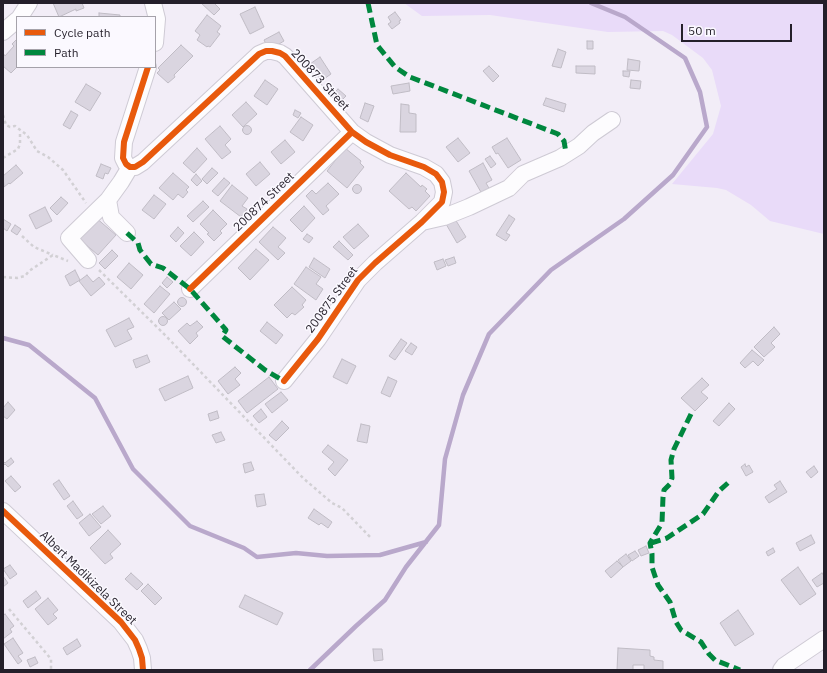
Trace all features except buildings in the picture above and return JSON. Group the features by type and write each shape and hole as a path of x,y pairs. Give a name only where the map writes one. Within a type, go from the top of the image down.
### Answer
{"street":[{"path":"21,16 29,3"},
{"path":"153,3 157,19 156,31"},
{"path":"3,32 16,21"},
{"name":"200873 Street","path":"132,167 143,162 259,54 266,51 272,51 285,56 352,132 379,150 424,167 439,177 444,187 442,202 422,222"},
{"path":"84,255 69,238 108,200 132,167 126,164 122,152 148,68"},
{"name":"200875 Street","path":"284,381 318,338 358,280 422,222 444,217 469,208 509,188 523,174 560,158 579,146 593,133 612,120"},
{"name":"200874 Street","path":"190,289 352,132"},
{"path":"108,200 111,217 127,233"},
{"name":"Albert Madikizela Street","path":"3,511 121,622 135,640 142,658 143,670"},
{"path":"781,670 824,639"}],"path":[{"path":"3,115 6,125 10,127 15,126 27,135 37,151 48,156 63,170 88,205 108,200"},
{"path":"3,158 18,149 20,144 20,130"},
{"path":"22,236 34,247 67,261 84,255 121,290 303,478 332,503 342,508 371,538"},
{"path":"3,277 17,278 25,276 29,271 53,255"},
{"path":"9,609 51,658 51,670"}],"shaded area":[{"path":"404,3 824,3 824,234 770,221 751,205 726,190 672,184 713,134 721,106 712,70 703,58 672,35 663,31 608,32 490,15 422,16"}],"waterway":[{"path":"310,670 385,600 406,567 439,525 445,459 463,395 489,334 551,270 624,219 673,175 707,127 700,92 685,58 625,17 591,3"},
{"path":"3,338 29,345 95,398 133,469 190,526 244,548 257,557 296,553 327,556 380,555 426,542"}],"marked path":[{"path":"368,3 377,45 395,67 410,77 558,134 564,141 566,153"},
{"path":"127,233 138,243 140,250 151,264 163,268 190,289 226,330 222,336 265,370 284,381"},
{"path":"691,414 674,449 671,460 672,478 670,484 664,490 662,523 650,543 652,567 658,585 670,602 676,622 681,630 701,642 715,660 740,670"},
{"path":"651,543 667,538 703,514 719,491 729,482"}],"cycle path":[{"path":"148,68 124,142 123,158 126,164 130,167 135,167 143,162 259,54 266,51 272,51 285,56 352,132 366,142 390,155 424,167 436,174 442,182 444,192 442,202 358,280 318,339 284,381"},
{"path":"190,289 352,132"},
{"path":"3,511 121,622 135,640 142,658 143,670"}]}
